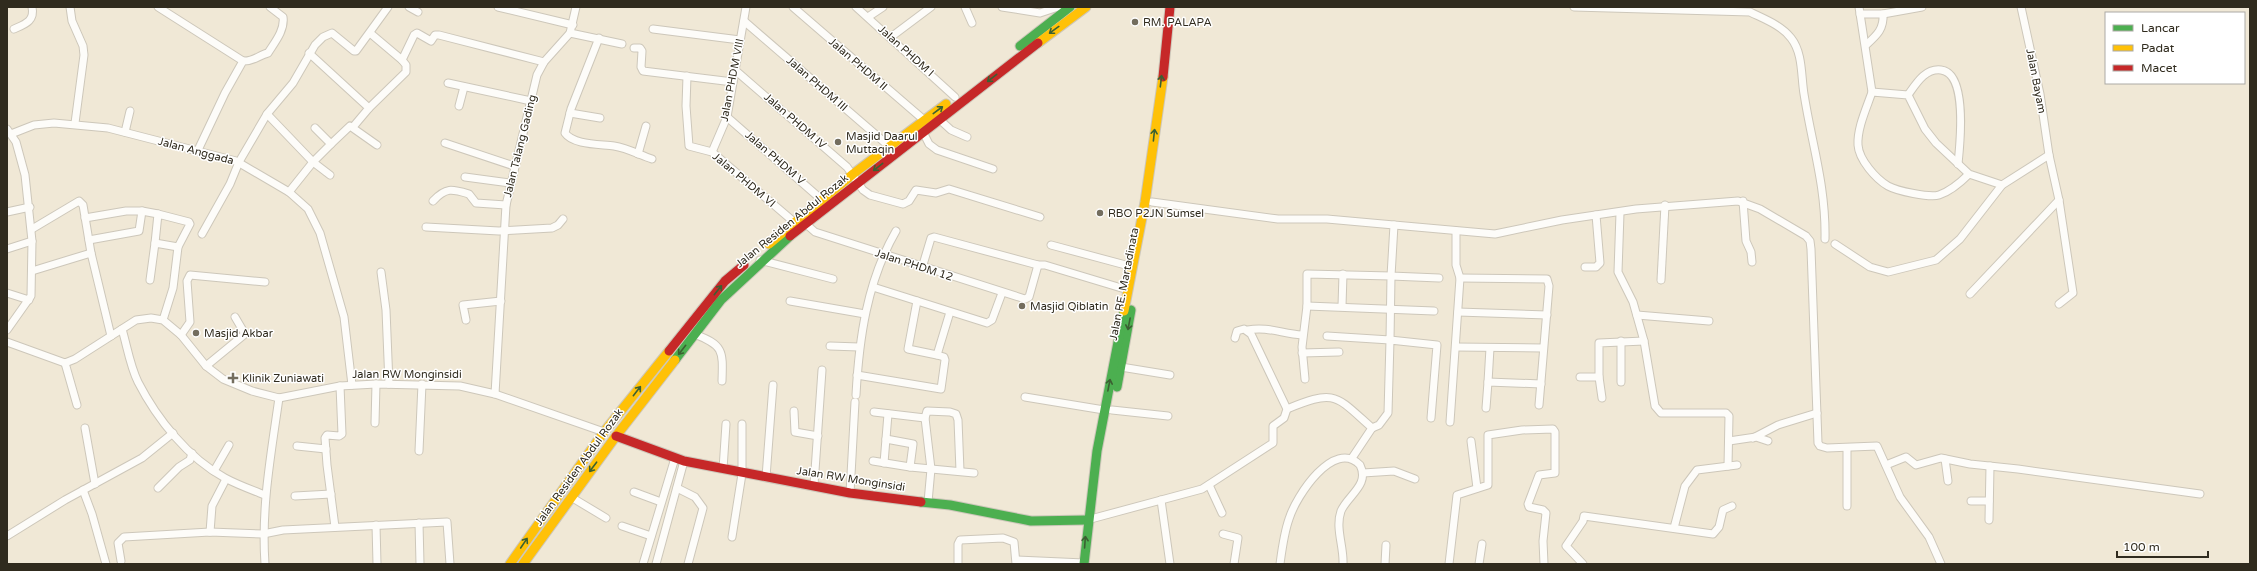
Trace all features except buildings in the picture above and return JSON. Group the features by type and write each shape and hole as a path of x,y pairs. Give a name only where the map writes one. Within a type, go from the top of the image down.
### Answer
{"main road":[{"name":"Jalan Residen Abdul Rozak","path":"510,564 604,432 725,281 853,174 1019,47 1057,10 1070,7"},
{"name":"Jalan Residen Abdul Rozak","path":"523,564 616,436 694,334 721,300 760,260 1023,53 1086,7"},
{"path":"1086,564 1091,519 1128,290 1133,267 1141,243 1146,199 1160,120 1170,7"},
{"name":"Jalan RE. Martadinata","path":"1108,410 1121,367 1141,243 1152,202 1160,120 1178,7"},
{"name":"Jalan RW Monginsidi","path":"616,436 680,459 742,475 766,477 850,493 981,510 1031,521 1091,519"}],"street":[{"path":"14,29 30,21 33,15 32,7"},
{"path":"70,7 73,26 83,46 84,55 75,123"},
{"path":"158,7 243,61 252,61 260,55 268,53 279,36 283,24 283,17 270,7"},
{"path":"202,234 230,184 239,162 267,114 293,83 309,53 323,37 330,33 334,34 354,51 356,51 388,7"},
{"path":"408,7 418,12"},
{"path":"498,7 573,25"},
{"name":"Jalan Talang Gading","path":"495,394 504,231 506,205 510,183 537,75 544,62 570,33 576,7"},
{"name":"Jalan PHDM VIII","path":"712,152 727,117 746,7"},
{"name":"Jalan PHDM II","path":"793,7 924,120"},
{"name":"Jalan PHDM I","path":"856,7 891,37 955,97"},
{"path":"868,17 883,7"},
{"path":"891,37 931,7"},
{"path":"965,7 972,23"},
{"path":"1002,7 1033,10 1057,10"},
{"path":"1574,7 1750,12 1772,22 1790,37 1796,47 1799,57 1804,94 1824,194 1825,239"},
{"path":"1922,7 1883,14 1859,10 1866,44 1872,92 1861,126 1858,145 1867,165 1879,179 1889,187 1932,197 1950,190 1969,174"},
{"name":"Jalan Bayam","path":"2021,7 2040,94 2049,155 2059,200 2073,293 2059,304"},
{"path":"1866,44 1881,30 1884,23 1883,14"},
{"name":"Jalan PHDM III","path":"744,21 890,147"},
{"path":"653,29 740,40"},
{"path":"353,127 369,108 406,72 406,65 402,60 370,33"},
{"path":"402,60 417,33 431,41 435,35 439,34 544,62"},
{"path":"570,33 622,44"},
{"path":"599,38 564,130 567,136 596,145 615,146 652,159"},
{"path":"634,48 640,48 642,51 640,67 643,71 733,82"},
{"path":"309,53 369,108"},
{"path":"198,150 225,93 243,61"},
{"path":"1908,95 1924,75 1935,69 1944,70 1954,80 1960,101 1961,122 1958,164"},
{"name":"Jalan PHDM IV","path":"735,70 847,166 858,183"},
{"name":"Jalan PHDM VI","path":"687,76 686,106 689,130 688,144 691,148 712,152 794,222"},
{"path":"448,84 531,101"},
{"path":"459,106 464,87"},
{"path":"1872,92 1908,95"},
{"path":"1908,95 1926,129 1936,143 1969,174 2002,185"},
{"path":"125,132 130,111"},
{"path":"570,113 600,118"},
{"path":"267,114 313,162 330,175"},
{"name":"Jalan PHDM V","path":"727,117 822,200"},
{"path":"939,119 951,130 967,137"},
{"name":"Jalan Anggada","path":"9,131 34,124 75,123 125,132 239,162 289,192 308,209 320,233 344,317 352,385"},
{"path":"638,154 646,126"},
{"path":"289,192 313,162 348,127 353,127 377,144"},
{"path":"315,128 331,144"},
{"path":"7,330 29,300 32,291 32,229 30,207 21,159 9,131"},
{"path":"923,132 929,144 937,150 993,169"},
{"path":"445,143 514,166"},
{"path":"1835,244 1870,267 1888,272 1936,260 1960,239 2002,185 2049,155"},
{"path":"465,176 510,183"},
{"path":"858,183 868,194 903,204 909,201 916,190 936,193 949,189 1040,217"},
{"path":"433,201 442,192 447,190 469,194 476,203 506,205"},
{"path":"1970,294 2059,200"},
{"path":"1152,202 1278,219 1327,219 1456,232 1503,233 1562,220 1665,206 1743,201 1806,236 1810,241 1819,445 1826,448 1847,448 1876,445 1900,497 1924,528 1941,564"},
{"path":"1743,201 1746,241 1751,252 1752,262"},
{"path":"32,229 77,202 82,203 91,253 111,336"},
{"path":"1661,280 1665,206"},
{"path":"7,212 30,207"},
{"path":"7,342 65,363 75,359 122,329 144,318 162,320 173,288 178,247 190,224 189,222 158,214 126,210 85,218"},
{"path":"89,240 139,231 142,211"},
{"path":"1620,213 1617,268 1637,315 1644,341 1658,412 1725,413 1729,416 1728,466"},
{"path":"150,280 158,214"},
{"path":"1585,267 1596,267 1600,263 1596,216"},
{"path":"426,226 504,231 552,228 558,225 563,219"},
{"name":"Jalan PHDM 12","path":"806,224 815,232 922,268 1024,299 1029,297 1038,266"},
{"path":"1352,458 1370,432 1379,425 1388,413 1391,276 1394,225"},
{"path":"850,493 857,375 865,314 884,255 896,231"},
{"path":"1450,422 1460,278 1456,265 1456,232"},
{"path":"922,268 933,237 1038,266 1045,265 1128,290"},
{"path":"7,249 32,241"},
{"path":"155,243 178,247"},
{"path":"1051,245 1133,267"},
{"path":"32,271 91,253"},
{"path":"760,260 833,279"},
{"path":"381,272 387,331 389,384"},
{"path":"181,335 190,322 187,281 190,274 265,282"},
{"path":"1305,379 1302,354 1302,335 1307,306 1307,274 1439,278"},
{"path":"1342,306 1343,274"},
{"path":"1460,278 1547,279 1549,286 1539,405"},
{"path":"873,287 985,323 990,322 1002,293"},
{"path":"7,293 29,300"},
{"path":"466,320 463,305 501,301"},
{"path":"790,301 865,314"},
{"path":"857,375 941,389 945,359 937,355 908,349 917,301"},
{"path":"1307,306 1342,306 1434,311"},
{"path":"937,355 950,312"},
{"path":"1458,312 1547,315"},
{"path":"1637,315 1710,321"},
{"path":"206,366 245,334 235,317"},
{"name":"Jalan RW Monginsidi","path":"162,320 181,335 206,366 222,379 252,391 278,398 352,385 422,384 460,386 495,394 604,432"},
{"path":"1235,338 1238,330 1265,328 1289,335 1302,335"},
{"path":"122,329 138,381 161,419 173,433 192,453 214,471 226,479 265,495"},
{"path":"1248,330 1256,342 1287,409"},
{"path":"694,334 713,342 719,347 723,357 722,381"},
{"path":"1327,336 1437,345 1431,418"},
{"path":"1621,341 1621,382"},
{"path":"1602,398 1598,377 1599,343 1644,341"},
{"path":"830,346 860,348"},
{"path":"1456,347 1543,348"},
{"path":"1486,408 1490,348"},
{"path":"1302,354 1339,352"},
{"path":"65,363 77,405"},
{"path":"1121,367 1170,375"},
{"path":"814,486 822,370"},
{"path":"1580,378 1598,377"},
{"path":"1488,382 1541,384"},
{"path":"375,423 376,384"},
{"path":"419,451 422,384"},
{"path":"766,477 773,385"},
{"path":"335,527 326,449 326,436 340,436 342,434 340,386"},
{"path":"1025,397 1108,410 1168,416"},
{"path":"265,564 263,534 265,495 278,398"},
{"path":"1091,519 1196,492 1209,485 1274,443 1273,426 1283,419 1287,409 1308,400 1334,398 1341,401 1370,432"},
{"path":"794,411 795,432 818,436"},
{"path":"928,502 931,469 925,418 928,411 950,412 956,414 958,420 960,471"},
{"path":"874,412 925,418"},
{"path":"1729,441 1753,438 1778,425 1817,413"},
{"path":"884,463 888,414"},
{"path":"723,469 726,424"},
{"path":"732,537 742,475 742,424"},
{"path":"84,428 95,484"},
{"path":"1449,564 1457,495 1488,485 1488,435 1522,430 1554,430 1555,473 1539,475 1528,504 1529,507 1543,510 1546,513 1542,541 1544,564"},
{"path":"7,536 64,500 142,458 173,433"},
{"path":"1753,438 1768,442"},
{"path":"886,439 913,444 910,467"},
{"path":"1471,441 1477,488"},
{"path":"214,471 229,445"},
{"path":"297,446 326,449"},
{"path":"1847,448 1847,506"},
{"path":"158,488 179,467 190,460 192,453"},
{"path":"1886,465 1906,457 1916,466 1938,458 2200,494"},
{"path":"1280,564 1289,518 1301,495 1327,465 1341,458 1352,458 1360,465 1364,473 1361,484 1345,504 1340,516 1339,527 1343,564"},
{"path":"656,564 677,488 680,459"},
{"path":"643,564 661,502 680,459"},
{"path":"1946,459 1948,481"},
{"path":"873,461 910,467 974,473"},
{"path":"1674,528 1685,486 1697,470 1737,465"},
{"path":"1989,520 1990,466"},
{"path":"1364,473 1394,471 1415,479"},
{"path":"210,532 212,506 226,479"},
{"path":"1209,485 1222,513"},
{"path":"677,488 695,497 703,508 688,564"},
{"path":"83,490 92,514 106,564"},
{"path":"634,492 661,502"},
{"path":"295,496 331,494"},
{"path":"571,497 606,518"},
{"path":"1161,500 1170,564"},
{"path":"1971,500 1990,500"},
{"path":"1582,564 1566,546 1585,515 1714,534 1719,527 1724,510 1732,506"},
{"path":"121,561 118,543 122,537 210,532 263,534 283,530 447,522 450,564"},
{"path":"419,523 420,564"},
{"path":"376,525 377,564"},
{"path":"622,526 651,536"},
{"path":"1223,534 1238,538 1234,564"},
{"path":"958,564 958,543 964,538 1010,539 1015,544 1017,562 1086,564"},
{"path":"1478,564 1482,544"},
{"path":"1384,564 1386,545"}],"traffic: fast":[{"path":"1020,46 1070,7"},
{"path":"675,360 721,300 790,236"},
{"path":"1117,387 1131,310"},
{"path":"1084,564 1097,451 1124,311"},
{"path":"921,502 950,505 1031,521 1087,520"}],"traffic: slow":[{"path":"1038,43 1086,7"},
{"path":"1124,311 1145,202 1163,77"},
{"path":"769,244 853,174 946,104"},
{"path":"510,564 604,432 669,351"},
{"path":"523,564 616,436 675,360"}],"traffic: jam":[{"path":"1163,77 1170,7"},
{"path":"790,236 1038,43"},
{"path":"669,351 725,281 744,265"},
{"path":"616,436 684,461 850,493 921,502"}],"place":[{"name":"RM. PALAPA","path":"1135,22"},
{"name":"Masjid Daarul Muttaqin","path":"838,142"},
{"name":"RBO P2JN Sumsel","path":"1100,213"},
{"name":"Masjid Qiblatin","path":"1022,306"},
{"name":"Masjid Akbar","path":"196,333"},
{"name":"Klinik Zuniawati","path":"233,378"}]}
